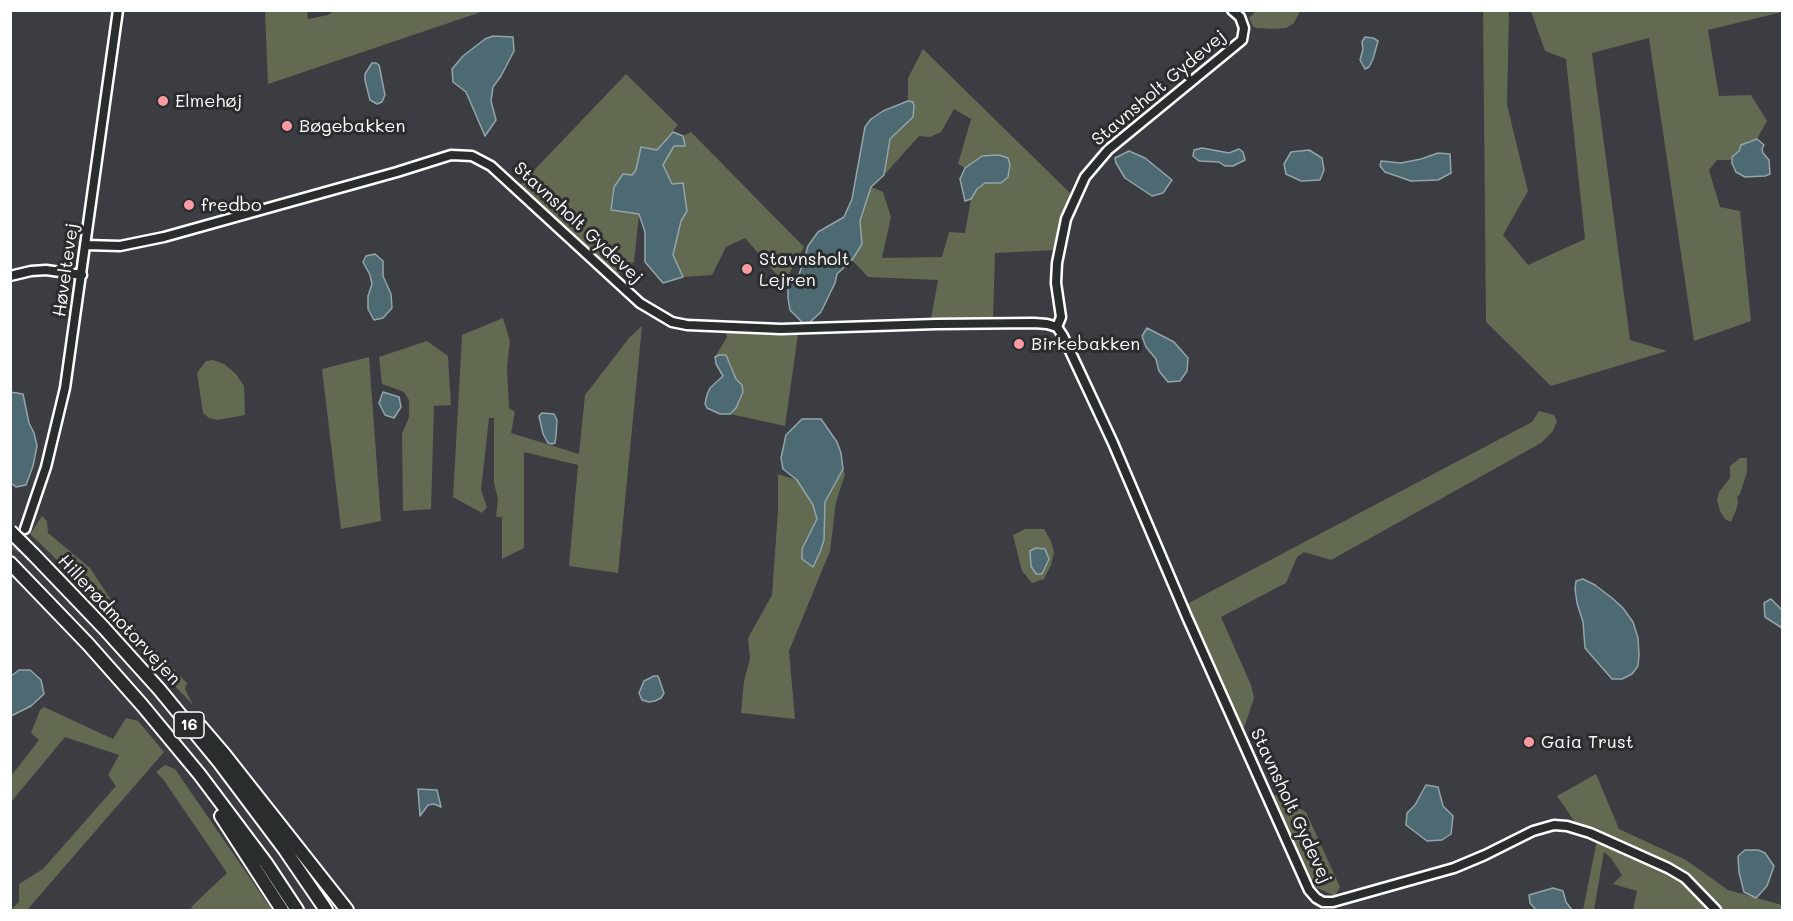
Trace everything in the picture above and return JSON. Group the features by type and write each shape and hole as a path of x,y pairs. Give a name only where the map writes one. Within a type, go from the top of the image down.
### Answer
{"highway":[{"name":"Hillerødmotorvejen","path":"10,531 105,628 159,689 219,762 285,850 326,910"},
{"name":"16","path":"10,563 142,705 200,775 266,863 297,910"},
{"path":"159,689 180,702 347,910"},
{"path":"200,775 214,805 282,910"}],"street":[{"name":"Høveltevej","path":"25,529 56,434 65,388 118,10"},
{"name":"Stavnsholt Gydevej","path":"1057,327 1061,317 1056,283 1057,263 1066,219 1085,177 1108,150 1242,39 1244,28 1239,17 1232,10"},
{"name":"Stavnsholt Gydevej","path":"86,245 120,246 164,237 451,155 461,155 472,156 491,166 640,303 672,322 782,329 1034,323 1057,327 1113,443 1196,639 1309,890 1316,898 1323,902 1333,902 1454,868 1533,831 1554,825 1567,826 1590,833 1668,868 1685,878 1716,910"},
{"path":"10,276 46,270 82,274"}],"green space":[{"path":"265,11 307,11 308,19 328,15 334,11 484,11 268,84"},
{"path":"1256,11 1300,11 1294,23 1286,28 1275,29 1253,26 1249,18"},
{"path":"1483,11 1509,11 1507,105 1528,191 1503,235 1528,265 1585,239 1566,59 1545,51 1531,11 1782,11 1708,30 1719,96 1751,95 1767,121 1757,139 1749,141 1730,160 1717,160 1709,170 1720,207 1740,211 1751,321 1694,341 1649,38 1592,53 1630,340 1667,351 1551,386 1486,322"},
{"path":"923,49 1071,194 1055,250 995,253 993,320 931,319 938,280 868,277 852,260 862,244 860,222 871,187 883,192 891,217 882,258 942,257 949,232 965,233 971,199 977,189 985,183 1001,183 982,156 965,168 958,164 971,119 954,109 941,132 930,137 919,136 884,175 890,139 913,102 908,101 908,78"},
{"path":"626,74 678,125 657,150 641,147 636,170 632,176 623,174 639,214 634,262 617,275 520,185"},
{"path":"691,132 804,247 784,283 745,238 726,247 712,275 683,277 673,255 681,220 687,211 683,184 672,185 663,165 674,146 685,146 683,136"},
{"path":"503,318 510,341 507,367 509,408 515,412 511,433 579,454 585,395 630,337 642,326 618,573 569,566 578,465 524,452 524,548 502,559 502,517 496,517 498,499 494,483 494,418 489,418 481,490 487,507 482,513 453,497 462,335"},
{"path":"725,330 798,334 785,426 730,414 736,408 743,392 742,385 736,379 729,360 719,355 715,357 727,337"},
{"path":"427,341 448,356 451,405 434,406 431,509 403,511 402,434 409,417 409,400 404,392 382,384 379,357"},
{"path":"369,357 381,521 341,529 322,369"},
{"path":"213,360 224,364 236,374 244,386 245,415 218,420 209,418 203,413 197,373 206,361"},
{"path":"1539,411 1554,415 1557,421 1553,431 1541,443 1331,560 1304,552 1297,557 1286,583 1221,617 1251,685 1254,698 1242,734 1197,634 1187,604 1532,422"},
{"path":"1740,458 1747,458 1747,472 1737,497 1738,502 1731,522 1725,519 1717,500 1719,492 1730,478 1730,466"},
{"path":"843,469 845,474 836,502 830,551 789,651 795,719 741,713 744,681 750,659 748,638 772,595 778,511 778,474 797,480 813,505 817,519 802,549 802,559 807,564 824,540 825,502"},
{"path":"42,516 47,521 48,533 90,568 119,612 187,683 185,689 193,705 30,534"},
{"path":"1025,529 1044,529 1054,552 1044,579 1032,583 1022,571 1013,535"},
{"path":"44,707 113,739 126,718 138,721 164,752 27,910 11,910 19,902 19,884 43,869 116,786 108,775 119,755 65,737 11,802 11,776 39,740 31,733 40,710"},
{"path":"165,765 175,769 272,910 194,910 191,907 227,873 156,772"},
{"path":"1596,774 1619,829 1686,860 1728,890 1782,905 1782,910 1721,910 1683,871 1652,854 1599,834 1575,822 1557,796"},
{"path":"1273,794 1306,812 1340,887 1335,896 1315,887"},
{"path":"1597,840 1678,876 1713,910 1633,910 1637,891 1613,884 1622,875 1611,858 1604,852 1594,910 1583,910"}],"water":[{"path":"493,36 513,37 514,51 493,87 491,101 496,120 485,136 466,92 453,82 452,69 463,56 485,39"},
{"path":"1365,37 1378,41 1373,59 1369,67 1365,69 1360,60 1362,42"},
{"path":"372,63 379,65 385,95 382,102 377,104 370,100 365,80 365,74"},
{"path":"908,101 913,102 913,117 890,139 884,175 871,187 860,221 862,244 852,260 837,274 821,312 809,323 803,323 790,310 788,288 799,275 808,246 818,232 844,217 852,199 865,127 871,119 883,111"},
{"path":"673,132 683,136 685,146 674,146 663,165 672,184 683,183 687,211 681,221 673,255 683,277 663,283 645,262 645,232 639,214 611,210 614,187 623,174 632,175 636,170 641,147 657,150"},
{"path":"1757,139 1764,145 1762,149 1769,160 1770,174 1745,177 1736,172 1732,157 1739,151 1741,145"},
{"path":"1202,148 1229,153 1239,149 1243,152 1245,160 1233,166 1225,166 1219,162 1199,161 1193,156 1194,150"},
{"path":"1309,150 1322,158 1324,170 1320,180 1301,181 1286,174 1284,164 1291,152"},
{"path":"1129,151 1145,158 1172,180 1163,193 1152,196 1125,178 1115,158"},
{"path":"1438,153 1450,154 1451,173 1438,180 1411,181 1385,172 1380,166 1381,161 1401,163"},
{"path":"999,155 1008,158 1010,165 1008,177 1001,183 985,183 977,189 971,199 965,201 960,179 965,168 982,156"},
{"path":"375,254 383,261 383,276 391,294 392,308 383,318 374,320 368,309 368,296 372,284 363,262 366,256"},
{"path":"1147,328 1174,342 1188,358 1187,371 1180,381 1168,382 1159,371 1156,359 1146,347 1142,336"},
{"path":"726,355 736,379 742,385 743,392 736,408 730,414 720,414 707,408 705,404 710,388 723,376 716,364 715,357"},
{"path":"10,392 23,394 37,446 26,485 16,487 11,483"},
{"path":"383,392 399,397 401,407 394,418 385,415 379,403"},
{"path":"542,413 554,414 557,420 555,443 548,443 543,434 539,416"},
{"path":"802,419 821,419 837,442 843,469 825,502 824,540 813,567 802,559 802,549 817,519 813,505 797,480 783,469 781,458 786,435"},
{"path":"1036,548 1045,549 1049,559 1042,574 1036,574 1031,566 1030,551"},
{"path":"1583,579 1612,598 1633,622 1638,638 1638,666 1632,674 1622,679 1612,679 1585,648 1583,622 1575,589 1576,581"},
{"path":"1771,599 1782,610 1782,628 1765,617 1764,603"},
{"path":"19,670 30,670 41,680 44,694 31,706 11,716 11,676"},
{"path":"658,676 664,693 655,701 642,700 639,693 644,681"},
{"path":"1426,785 1438,787 1443,806 1453,816 1451,834 1442,840 1427,841 1406,825 1407,813 1415,805"},
{"path":"418,789 437,790 441,807 434,804 428,805 420,816"},
{"path":"1745,850 1758,850 1765,853 1774,866 1767,886 1756,898 1744,892 1739,872 1738,856"},
{"path":"1553,888 1563,891 1566,902 1572,910 1536,910 1530,903 1529,895"}],"tunnel":[{"path":"10,562 25,529"}],"place":[{"name":"Elmehøj","path":"163,101"},
{"name":"Bøgebakken","path":"287,126"},
{"name":"fredbo","path":"189,205"},
{"name":"Stavnsholt Lejren","path":"747,269"},
{"name":"Birkebakken","path":"1019,344"},
{"name":"Gaia Trust","path":"1529,742"}]}
